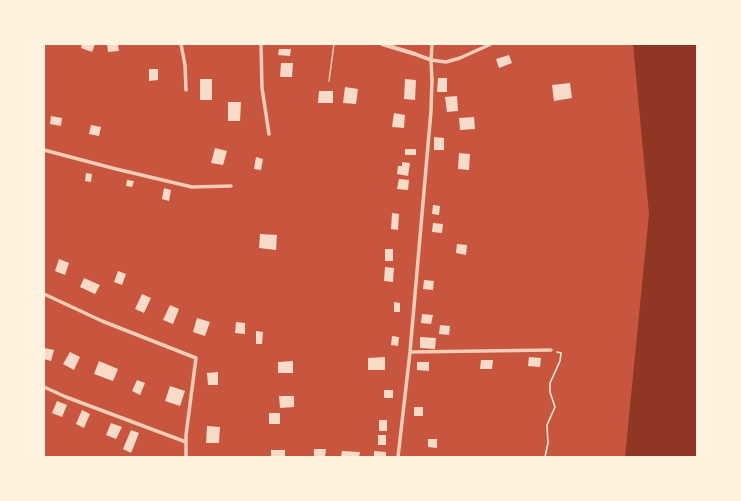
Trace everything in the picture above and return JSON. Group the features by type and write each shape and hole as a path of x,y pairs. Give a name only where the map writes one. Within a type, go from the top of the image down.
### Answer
{"street":[{"path":"181,44 185,65 186,90"},
{"path":"261,44 262,88 269,134"},
{"path":"382,44 431,60 446,62 460,58 491,44"},
{"path":"398,457 410,352 431,111 432,44"},
{"path":"44,150 116,170 192,187 231,186"},
{"path":"44,294 102,321 196,358 186,435 186,457"},
{"path":"410,352 551,350"},
{"path":"44,387 73,400 186,442"}],"lane":[{"path":"329,81 334,44"}],"path":[{"path":"545,457 548,443 547,425 555,407 550,392 550,383 560,361 561,353 551,350"}],"shaded area":[{"path":"633,44 697,44 697,457 625,457 649,214"}],"building":[{"path":"82,44 95,44 92,52 81,48"},
{"path":"107,44 118,44 119,51 108,52"},
{"path":"279,49 291,49 290,56 278,55"},
{"path":"509,55 512,63 499,68 496,59"},
{"path":"281,63 293,63 292,77 280,77"},
{"path":"149,69 158,69 158,80 149,81"},
{"path":"438,78 447,78 447,92 437,92"},
{"path":"200,79 212,79 212,100 200,100"},
{"path":"405,79 416,80 415,100 404,99"},
{"path":"570,83 572,98 554,101 552,85"},
{"path":"345,87 358,89 356,104 343,103"},
{"path":"319,91 333,91 333,103 318,103"},
{"path":"457,96 458,111 447,112 445,97"},
{"path":"228,102 241,102 240,121 228,121"},
{"path":"394,113 405,115 404,128 392,127"},
{"path":"51,116 62,118 61,126 50,124"},
{"path":"474,117 475,129 460,130 459,118"},
{"path":"91,125 101,127 99,136 89,134"},
{"path":"434,137 444,138 444,150 434,150"},
{"path":"215,148 227,151 223,165 211,163"},
{"path":"405,149 416,149 416,155 405,155"},
{"path":"459,153 470,154 469,170 458,169"},
{"path":"256,157 263,159 261,170 254,169"},
{"path":"402,162 410,163 408,176 397,174 398,166 402,166"},
{"path":"86,173 92,174 91,182 85,181"},
{"path":"399,179 409,180 408,190 397,189"},
{"path":"127,180 134,181 132,187 126,186"},
{"path":"164,188 171,190 169,201 162,199"},
{"path":"433,205 440,206 439,215 432,214"},
{"path":"392,213 399,214 398,230 391,229"},
{"path":"433,223 443,224 442,233 432,232"},
{"path":"260,234 277,235 276,250 259,248"},
{"path":"457,244 467,245 466,255 456,253"},
{"path":"385,249 393,249 393,261 385,261"},
{"path":"59,259 69,263 65,275 55,271"},
{"path":"385,267 394,268 393,282 384,281"},
{"path":"118,271 126,274 122,285 114,282"},
{"path":"84,278 100,285 95,294 80,287"},
{"path":"424,280 434,281 433,290 423,289"},
{"path":"142,294 151,298 144,313 135,309"},
{"path":"394,302 400,303 400,312 394,312"},
{"path":"170,305 179,309 173,324 163,320"},
{"path":"422,314 433,315 431,324 421,323"},
{"path":"197,318 210,322 205,336 193,332"},
{"path":"236,322 245,323 245,334 235,333"},
{"path":"440,325 450,326 449,335 439,334"},
{"path":"256,331 263,332 262,344 256,344"},
{"path":"392,336 399,337 398,346 391,345"},
{"path":"420,337 436,338 435,349 420,348"},
{"path":"44,348 54,350 51,361 44,359"},
{"path":"70,352 80,357 74,370 63,364"},
{"path":"385,357 385,370 368,370 368,358"},
{"path":"529,357 541,358 540,367 528,366"},
{"path":"481,360 493,360 492,369 480,369"},
{"path":"99,361 118,369 113,381 94,374"},
{"path":"293,361 293,373 278,373 278,362"},
{"path":"417,362 429,362 429,371 417,370"},
{"path":"218,372 218,385 208,385 207,373"},
{"path":"137,380 145,383 140,395 132,391"},
{"path":"170,386 185,391 180,406 165,401"},
{"path":"384,390 393,390 393,398 384,398"},
{"path":"279,396 294,396 294,407 280,408"},
{"path":"57,401 67,405 62,417 52,413"},
{"path":"414,407 423,407 423,416 414,416"},
{"path":"82,410 90,414 84,428 76,424"},
{"path":"269,413 280,413 280,424 269,424"},
{"path":"379,420 387,420 387,431 379,431"},
{"path":"111,423 122,427 116,439 106,435"},
{"path":"207,426 220,427 219,443 206,443"},
{"path":"131,430 139,433 131,453 123,449"},
{"path":"378,435 386,435 386,445 378,445"},
{"path":"428,439 437,439 437,448 428,447"},
{"path":"314,449 326,449 325,457 314,457"},
{"path":"271,450 285,450 285,457 271,457"},
{"path":"342,451 360,452 359,457 341,457"},
{"path":"374,451 386,452 386,457 374,457"}]}
